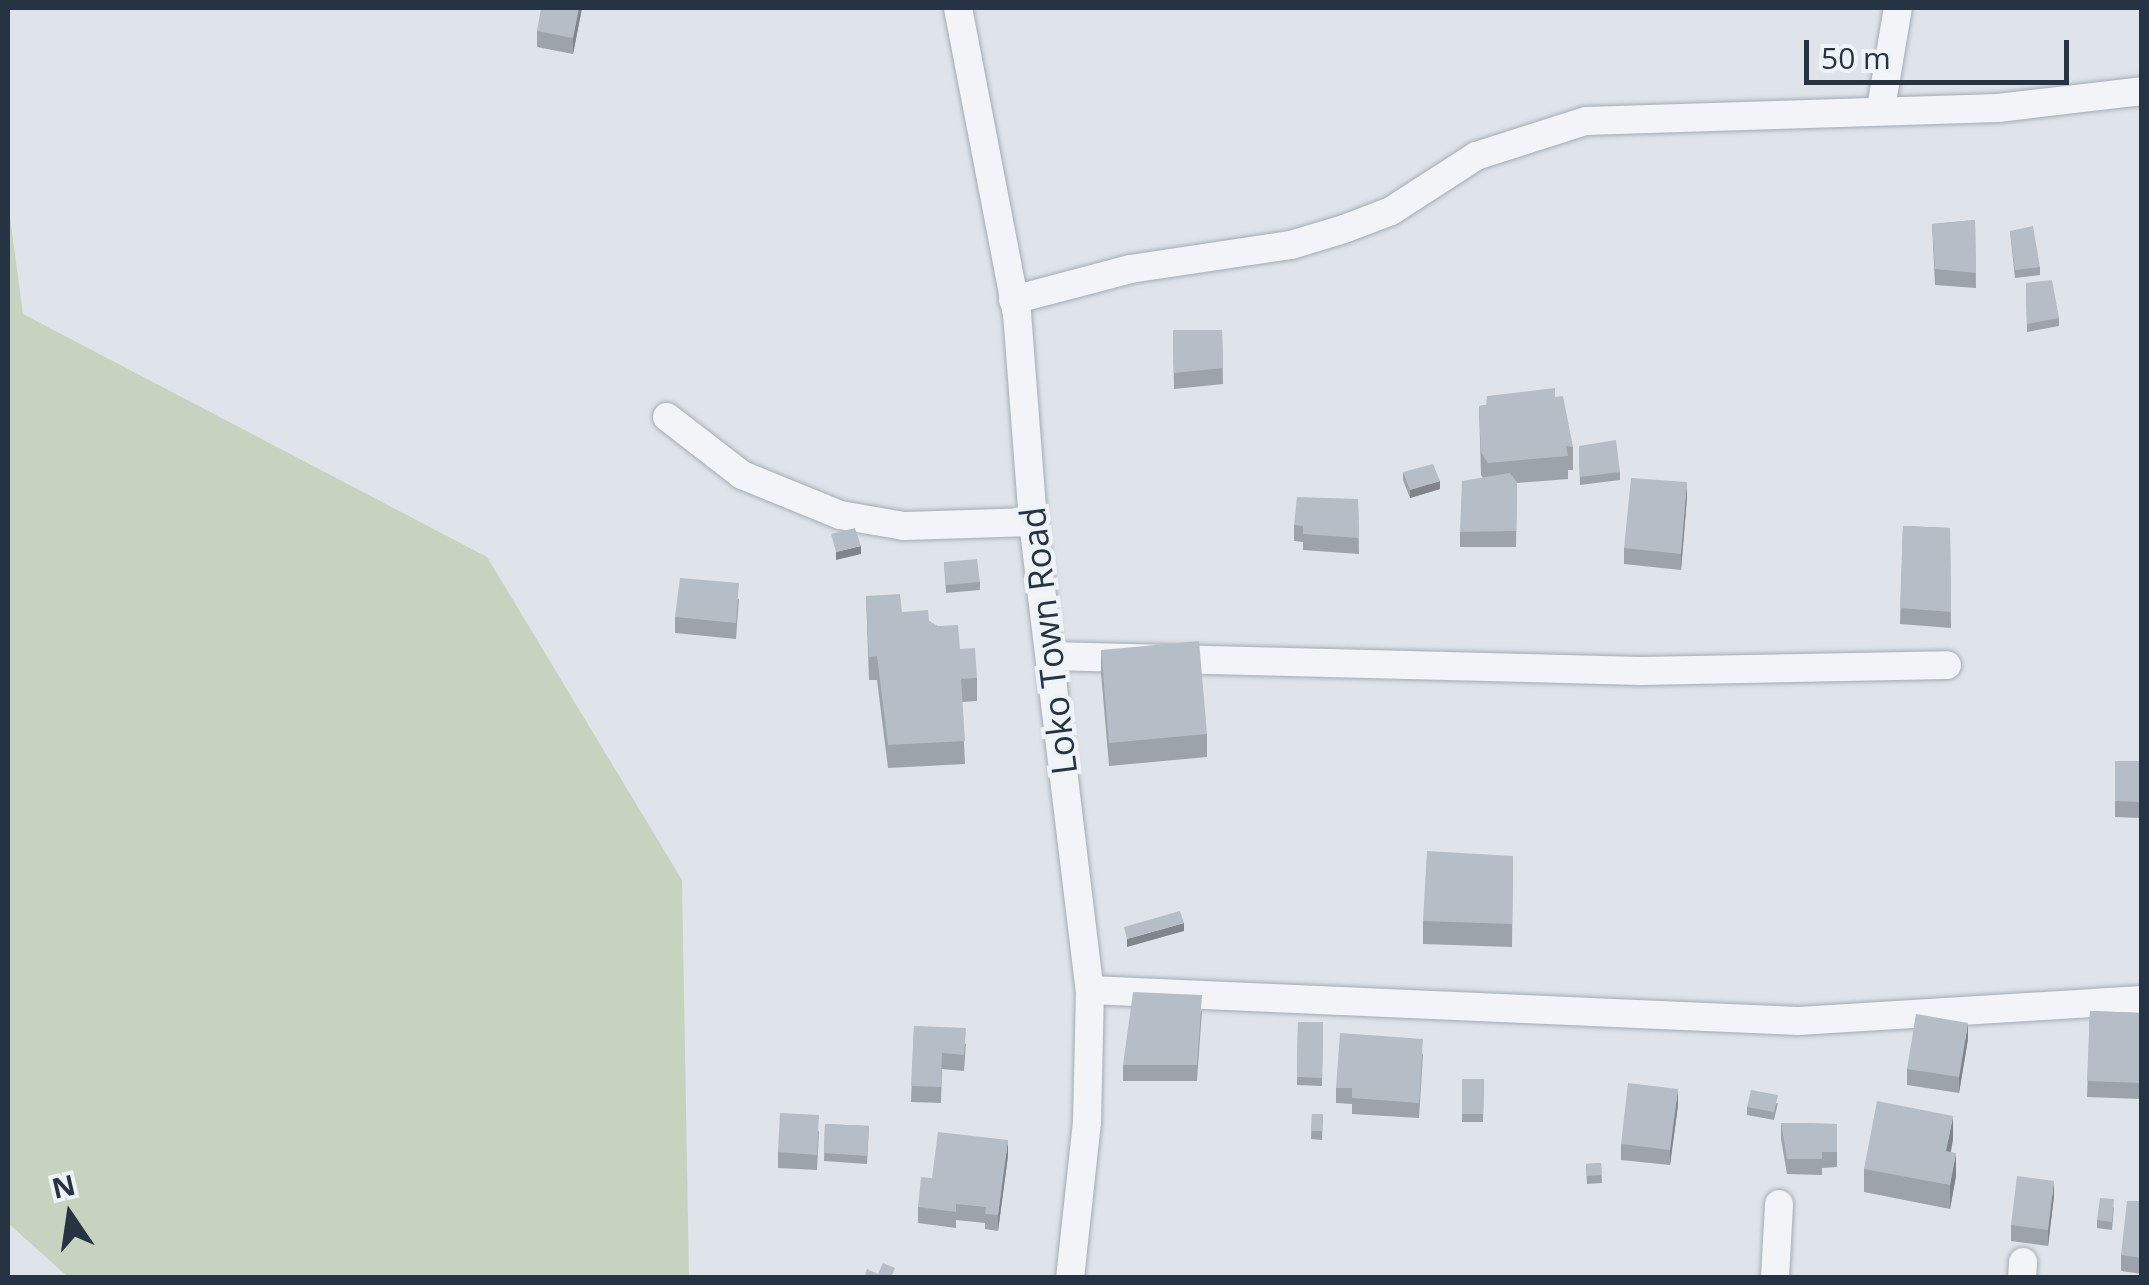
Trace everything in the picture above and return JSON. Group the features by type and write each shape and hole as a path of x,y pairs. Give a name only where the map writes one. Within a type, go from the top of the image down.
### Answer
{"street":[{"name":"Loko Town Road","path":"958,8 1013,300 1033,522 1090,990 1087,1122 1070,1278"},
{"path":"1881,108 1898,8"},
{"path":"1013,300 1130,268 1291,245 1344,229 1392,211 1476,156 1586,121 2051,105 2140,89"},
{"path":"668,417 742,475 840,514 916,526 1033,522"},
{"path":"1050,656 1641,672 1947,665"},
{"path":"1090,990 1798,1021 2142,1000"},
{"path":"1775,1278 1779,1204"}],"green space":[{"path":"8,202 23,314 487,557 682,880 689,1277 68,1277 8,1223"}],"building":[{"path":"541,8 579,8 573,38 537,31"},
{"path":"1975,220 1976,273 1935,269 1932,224"},
{"path":"2033,226 2040,267 2015,270 2010,231"},
{"path":"2052,280 2059,318 2027,324 2026,283"},
{"path":"1173,330 1222,330 1223,368 1174,373"},
{"path":"1555,388 1555,397 1563,396 1573,447 1566,446 1568,456 1488,463 1481,452 1479,406 1486,405 1487,396"},
{"path":"1616,440 1620,472 1580,477 1579,446"},
{"path":"1433,464 1440,481 1410,490 1403,472"},
{"path":"1510,473 1517,482 1516,531 1460,532 1462,481"},
{"path":"1631,478 1687,482 1681,554 1624,548"},
{"path":"1297,497 1358,499 1359,538 1303,534 1303,526 1294,525"},
{"path":"1903,526 1950,528 1951,612 1900,608"},
{"path":"855,528 861,546 836,552 831,534"},
{"path":"977,559 980,582 946,585 944,562"},
{"path":"680,578 739,583 736,623 675,617"},
{"path":"900,594 902,612 928,610 929,621 938,626 958,625 960,649 975,648 977,678 961,679 965,741 888,745 877,656 869,657 866,596"},
{"path":"1199,641 1207,734 1109,743 1101,650"},
{"path":"2115,761 2142,761 2142,802 2115,801"},
{"path":"1427,851 1513,856 1512,924 1423,921"},
{"path":"1180,911 1184,923 1127,939 1124,927"},
{"path":"1133,992 1202,995 1197,1065 1123,1065"},
{"path":"2090,1011 2142,1013 2142,1083 2087,1081"},
{"path":"1916,1014 1968,1023 1959,1077 1907,1069"},
{"path":"1298,1022 1323,1022 1322,1078 1297,1077"},
{"path":"914,1026 966,1028 964,1055 942,1053 941,1087 911,1086"},
{"path":"1340,1033 1423,1039 1419,1103 1352,1098 1352,1088 1336,1088"},
{"path":"1462,1079 1484,1079 1483,1114 1462,1114"},
{"path":"1628,1083 1678,1089 1670,1150 1621,1144"},
{"path":"1751,1090 1778,1095 1774,1112 1747,1107"},
{"path":"1877,1101 1953,1116 1946,1151 1956,1153 1950,1185 1864,1169"},
{"path":"780,1113 819,1115 817,1155 778,1152"},
{"path":"1312,1114 1323,1114 1322,1131 1311,1131"},
{"path":"1781,1123 1837,1124 1837,1152 1822,1152 1822,1159 1787,1159"},
{"path":"825,1124 869,1126 867,1156 824,1153"},
{"path":"938,1132 1008,1140 998,1215 985,1214 986,1207 956,1204 956,1212 918,1207 921,1177 932,1178"},
{"path":"1601,1163 1602,1175 1587,1176 1586,1164"},
{"path":"2017,1176 2054,1181 2048,1230 2011,1225"},
{"path":"2100,1198 2114,1199 2112,1222 2097,1220"},
{"path":"2127,1201 2142,1201 2142,1258 2121,1255"},
{"path":"883,1263 895,1268 891,1278 864,1278 867,1269 878,1274"}]}
